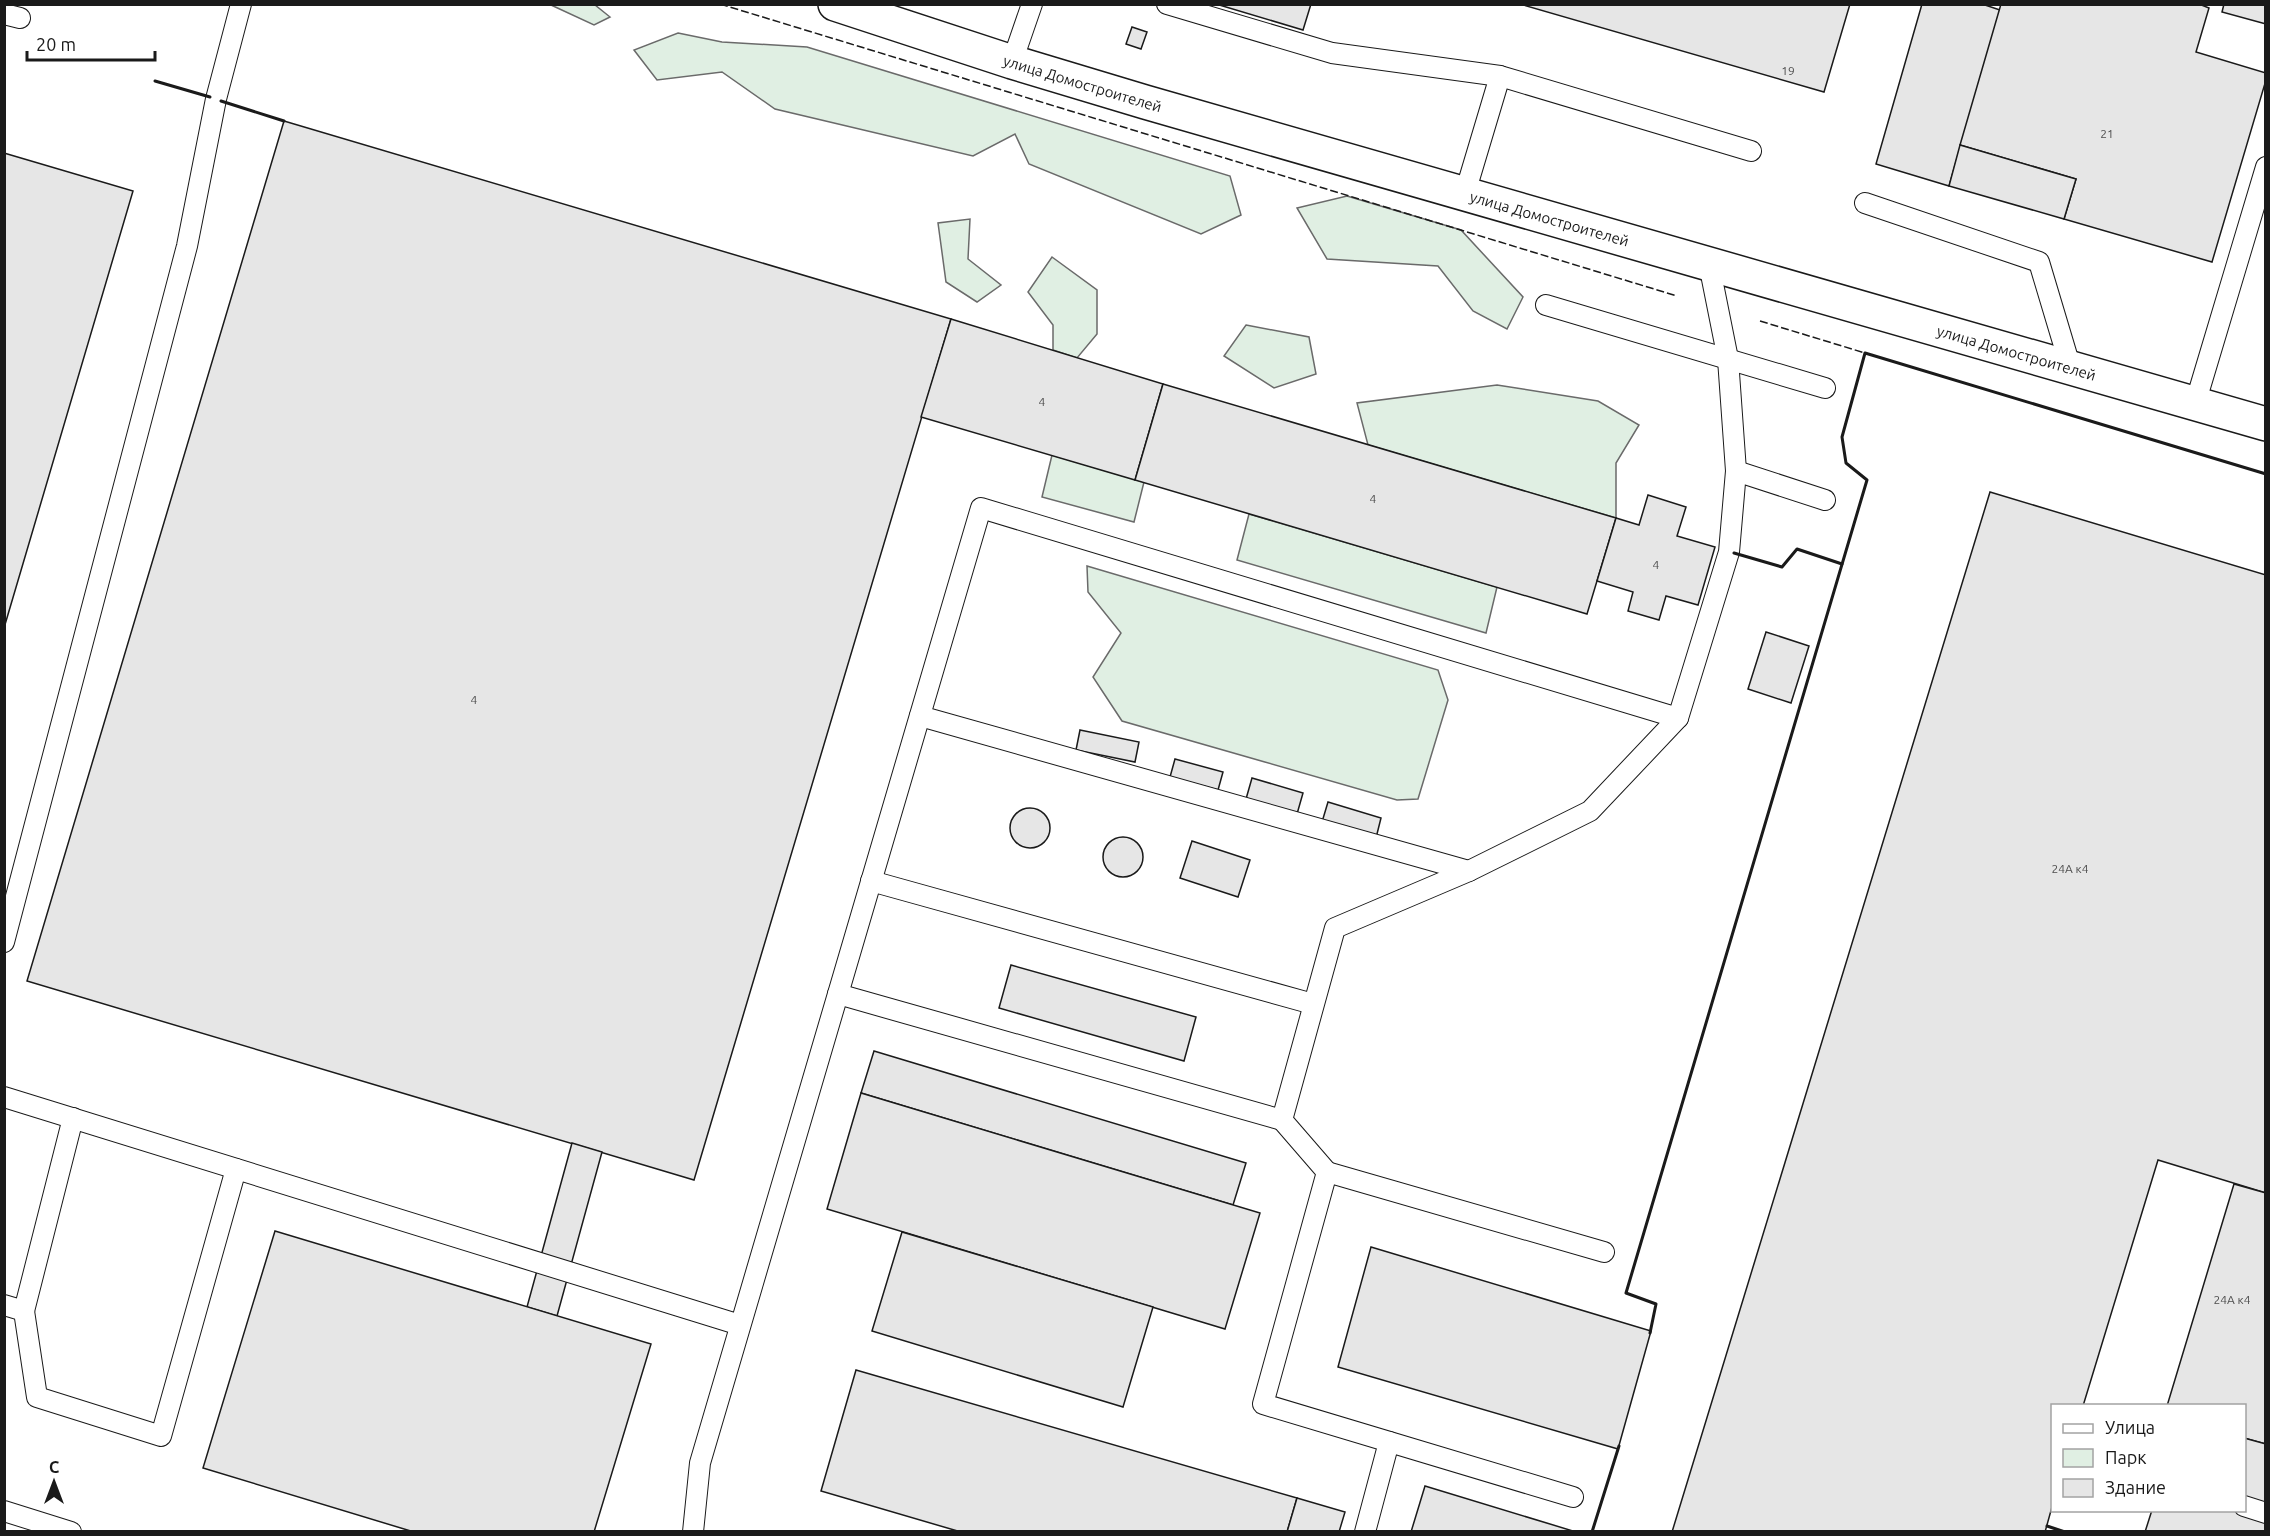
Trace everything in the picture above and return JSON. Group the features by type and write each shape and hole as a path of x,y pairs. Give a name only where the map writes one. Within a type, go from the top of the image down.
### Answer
{"street":[{"name":"улица Домостроителей","path":"836,4 1012,62 2265,424"}],"lane":[{"path":"4,942 187,246 216,99 241,4"},
{"path":"1012,62 1032,4"},
{"path":"1167,4 1332,53 1500,76 1751,151"},
{"path":"1465,193 1500,76"},
{"path":"2195,404 2265,167"},
{"path":"1865,203 2039,262 2071,369"},
{"path":"1282,1120 1335,928 1469,871 1590,811 1678,718 1729,552 1736,471 1728,359 1709,264"},
{"path":"1546,305 1825,388"},
{"path":"1736,471 1825,500"},
{"path":"693,1532 700,1463 981,508 1678,718"},
{"path":"920,716 1469,871"},
{"path":"871,880 1313,1004"},
{"path":"838,994 1282,1120 1327,1172 1604,1252"},
{"path":"4,1097 740,1325"},
{"path":"74,1118 24,1311 37,1397 160,1436 236,1169"},
{"path":"1327,1172 1263,1404 1573,1497"},
{"path":"4,1305 24,1311"},
{"path":"1365,1532 1389,1442"},
{"path":"2246,1507 2265,1513"},
{"path":"4,1511 71,1532"}],"green space":[{"path":"551,5 595,5 610,17 594,25"},
{"path":"678,33 722,42 807,47 1230,176 1241,215 1201,234 1029,164 1015,134 973,156 775,109 722,72 657,80 634,50"},
{"path":"1347,196 1461,230 1523,297 1507,329 1473,311 1438,266 1327,259 1297,208"},
{"path":"970,219 968,259 1001,285 977,302 946,282 938,223"},
{"path":"1052,257 1097,290 1097,334 1077,358 1053,350 1053,325 1028,292"},
{"path":"1246,325 1309,337 1316,374 1274,388 1224,356"},
{"path":"1497,385 1598,401 1639,425 1616,463 1616,518 1368,445 1357,403"},
{"path":"1052,455 1144,482 1134,522 1042,497"},
{"path":"1249,514 1497,587 1486,633 1237,560"},
{"path":"1087,566 1438,670 1448,700 1418,799 1397,800 1122,721 1093,677 1121,633 1088,592"}],"building":[{"path":"1216,4 1311,4 1303,30"},
{"path":"1520,4 1850,4 1824,92"},
{"path":"1922,4 1982,4 2000,10 1949,186 1876,164"},
{"path":"2001,4 2199,4 2209,8 2196,52 2266,73 2266,80 2212,262 2064,219 2076,179 1960,145"},
{"path":"2224,4 2266,4 2266,24 2222,12"},
{"path":"1132,27 1147,32 1141,49 1126,44"},
{"path":"284,121 951,319 694,1180 27,981"},
{"path":"1960,145 2076,179 2064,219 1949,186"},
{"path":"4,153 133,191 4,628"},
{"path":"951,319 1163,384 1135,480 921,417"},
{"path":"1163,384 1616,518 1587,614 1135,480"},
{"path":"1990,492 2266,575 2266,1193 2158,1160 2084,1404 2051,1404 2051,1511 2045,1532 1672,1532"},
{"path":"1648,495 1686,507 1677,536 1715,547 1698,605 1666,596 1659,620 1628,611 1633,592 1597,581 1616,518 1639,525"},
{"path":"1766,632 1809,646 1791,703 1748,689"},
{"path":"1080,730 1139,742 1135,762 1076,750"},
{"path":"1175,759 1223,772 1218,790 1170,777"},
{"path":"1252,778 1303,793 1297,814 1246,799"},
{"path":"1328,802 1381,818 1376,838 1322,822"},
{"path":"1030,808 1044,814 1050,828 1044,842 1030,848 1016,842 1010,828 1016,814"},
{"path":"1123,837 1137,843 1143,857 1137,871 1123,877 1109,871 1103,857 1109,843"},
{"path":"1192,841 1250,860 1238,897 1180,878"},
{"path":"1011,965 1196,1017 1184,1061 999,1008"},
{"path":"874,1051 1246,1163 1233,1205 861,1093"},
{"path":"861,1093 1260,1213 1225,1329 827,1209"},
{"path":"572,1143 602,1152 557,1316 527,1307"},
{"path":"2234,1184 2266,1193 2266,1444 2246,1439 2246,1404 2168,1404"},
{"path":"275,1231 651,1344 594,1532 414,1532 203,1468"},
{"path":"902,1232 1153,1307 1123,1407 872,1331"},
{"path":"1371,1247 1651,1331 1618,1449 1338,1367"},
{"path":"856,1370 1297,1498 1287,1532 961,1532 821,1491"},
{"path":"2246,1439 2266,1444 2266,1532 2145,1532 2151,1512 2246,1512"},
{"path":"1425,1486 1573,1531 1573,1532 1411,1532"},
{"path":"1297,1498 1345,1512 1339,1532 1287,1532"}],"fence":[{"path":"720,4 1677,296"},
{"path":"1760,321 1865,353"}],"wall":[{"path":"155,81 210,97"},
{"path":"221,101 284,121"},
{"path":"1650,1333 1656,1304 1626,1293 1867,480 1846,463 1842,437 1865,353 2266,474"},
{"path":"1734,553 1782,567 1797,549 1842,564"},
{"path":"1592,1532 1619,1446"},
{"path":"2047,1526 2065,1532"}]}
